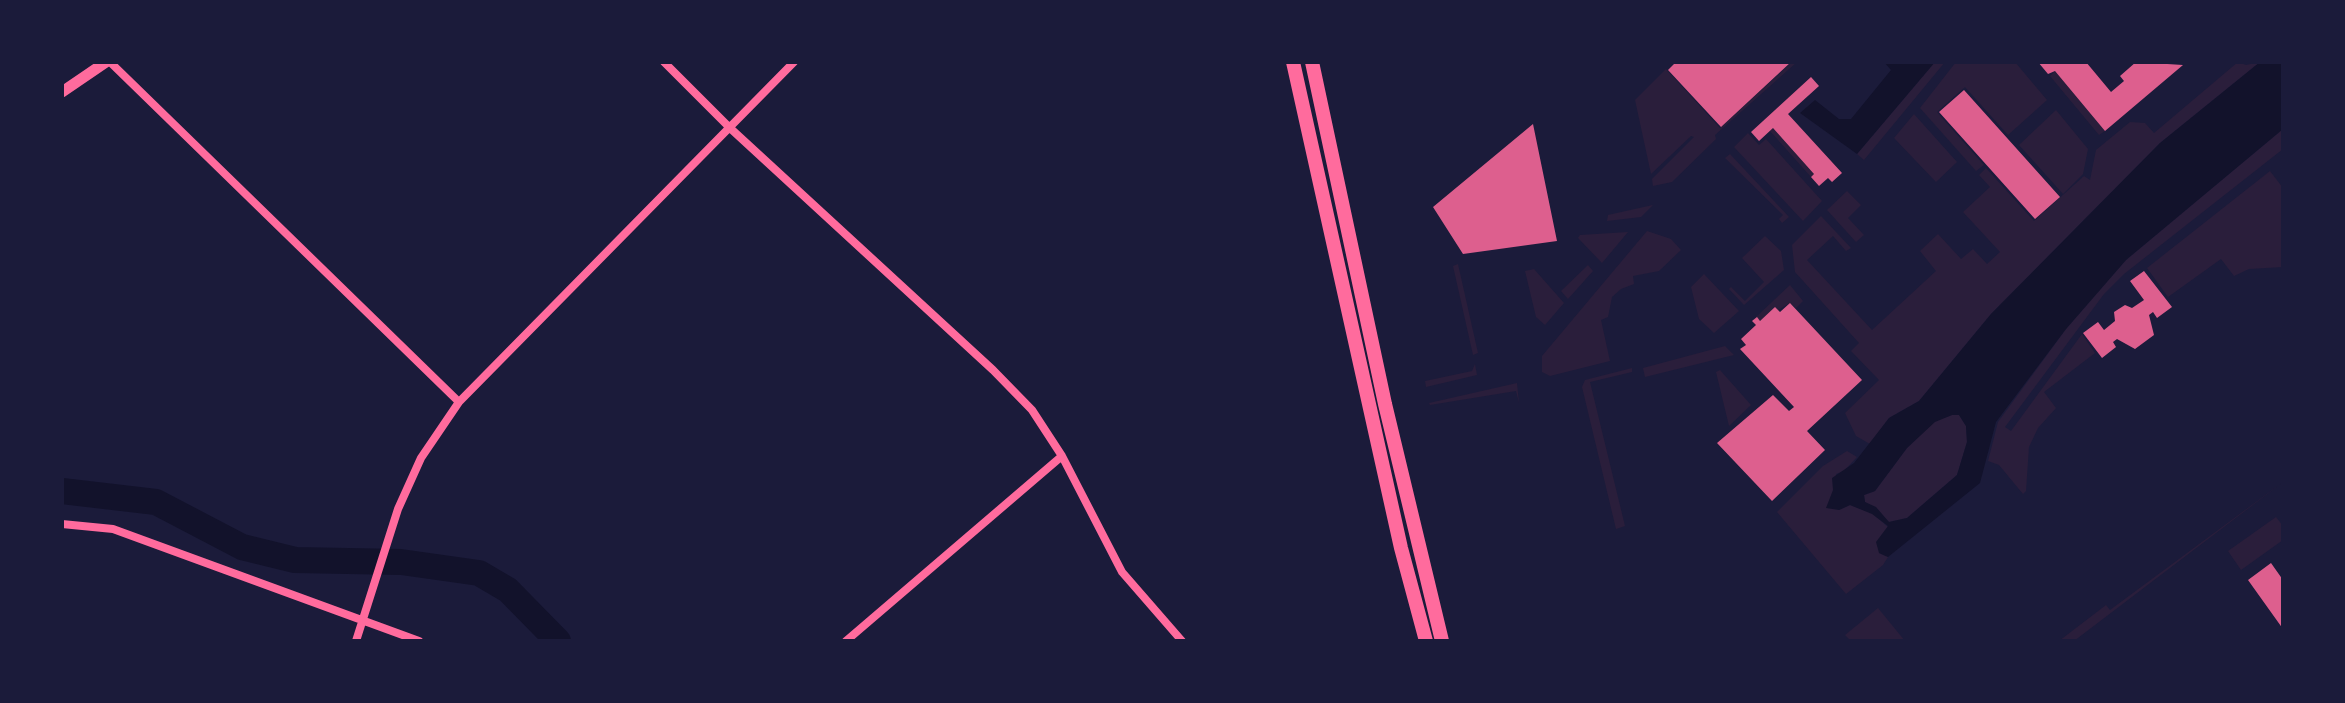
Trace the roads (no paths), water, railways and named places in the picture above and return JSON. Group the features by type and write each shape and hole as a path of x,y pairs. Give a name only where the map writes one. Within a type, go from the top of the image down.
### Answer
{"main road":[{"path":"1293,62 1398,533 1426,641"},
{"path":"1312,62 1388,419 1442,641"}],"street":[{"path":"62,92 108,62 459,402"},
{"path":"664,62 730,128 993,370 1032,410 1062,456 1122,572 1182,641"},
{"path":"356,641 385,546 421,458 459,402 794,62"},
{"path":"846,641 1062,456"},
{"path":"62,524 113,529 419,641"}],"waterway":[{"path":"62,491 156,502 242,547 295,560 401,562 479,573 508,590 558,641"}]}
